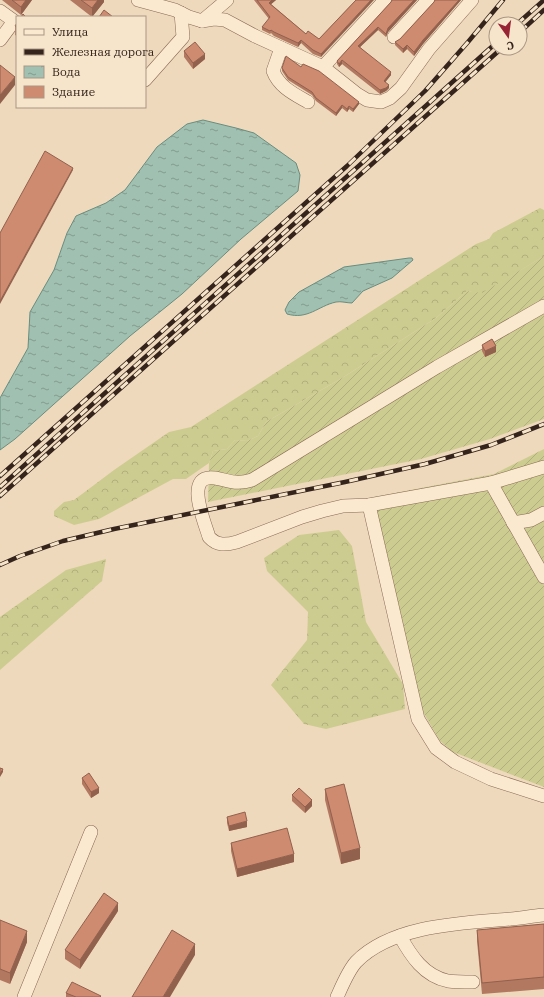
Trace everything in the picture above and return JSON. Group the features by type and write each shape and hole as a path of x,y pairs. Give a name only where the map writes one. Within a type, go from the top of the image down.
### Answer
{"street":[{"path":"202,21 227,0"},
{"path":"323,67 385,0"},
{"path":"394,37 428,0"},
{"path":"144,1 202,21 214,19 225,20 255,36 323,67 357,94 367,100 381,102 390,98 401,88 428,49 472,0"},
{"path":"0,11 14,21 0,40"},
{"path":"146,79 183,37 181,13"},
{"path":"281,48 273,71 276,78 284,87 308,102"},
{"path":"544,306 436,367 252,480 233,483 214,478 206,479 201,483 197,497 209,537 213,541 227,545 322,511 343,506 369,505 491,483 544,467"},
{"path":"491,483 544,577"},
{"path":"369,505 418,718 436,748 455,762 491,779 544,796"},
{"path":"513,523 531,520 544,513"},
{"path":"24,997 91,832"},
{"path":"338,997 343,984 356,963 372,950 387,941 422,929 472,922 544,915"},
{"path":"400,936 411,954 427,971 436,977 448,981 473,982"}],"green space":[{"path":"540,208 544,210 544,256 482,294 467,291 436,318 342,378 266,422 258,436 247,441 235,440 227,449 213,451 209,463 186,479 173,479 99,519 74,525 54,516 54,511 64,502 74,500 169,432 191,427 476,244 489,239 493,233"},
{"path":"544,256 544,419 490,439 421,459 208,502 209,463 213,451 227,449 235,440 247,441 258,436 266,422 342,378 436,318 467,291 482,293"},
{"path":"544,449 544,787 453,752 440,741 423,712 403,636 374,497 494,474"},
{"path":"339,530 352,546 366,622 403,684 405,709 326,729 304,724 271,685 307,640 308,612 267,571 264,558 299,535"},
{"path":"106,559 102,581 0,670 0,617 66,570"}],"water":[{"path":"203,120 254,133 296,163 300,175 298,191 241,239 182,294 130,336 15,439 0,450 0,398 28,348 30,312 54,270 67,233 76,216 106,203 125,190 157,147 187,124"},
{"path":"412,258 413,260 392,278 363,291 352,303 336,302 313,312 301,315 287,314 285,310 289,302 299,292 344,267"}],"building":[{"path":"12,0 26,0 21,7"},
{"path":"81,0 98,0 92,8"},
{"path":"257,0 272,0 269,3 306,34 308,31 319,39 356,0 371,0 321,54 313,50 301,40 298,43 262,27 270,17"},
{"path":"392,0 414,0 388,28 386,34 378,27 358,46 391,72 384,81 389,85 380,90 342,60 339,64 337,61"},
{"path":"435,0 459,0 414,52 407,45 403,49 395,42 400,39"},
{"path":"104,10 112,16 100,16"},
{"path":"195,42 205,54 193,63 184,51"},
{"path":"286,56 301,67 303,64 319,71 359,102 353,109 349,106 347,109 342,105 336,113 316,98 312,92 288,77 282,68"},
{"path":"0,65 15,77 0,95"},
{"path":"45,151 73,168 0,301 0,233"},
{"path":"492,339 496,346 485,351 482,345"},
{"path":"89,773 99,788 91,792 82,778"},
{"path":"344,784 360,848 341,853 325,789"},
{"path":"299,788 312,800 305,807 292,795"},
{"path":"245,812 247,821 229,826 227,817"},
{"path":"287,828 294,854 237,869 231,843"},
{"path":"104,893 118,903 80,960 65,950"},
{"path":"0,920 27,931 10,973 0,969"},
{"path":"544,924 544,977 482,983 477,930"},
{"path":"172,930 195,944 163,997 132,997"},
{"path":"72,982 101,996 76,997 66,993"}],"railway":[{"path":"0,476 347,166 425,91 503,0"},
{"path":"526,16 544,0"},
{"path":"528,25 544,10"},
{"path":"0,487 488,50"},
{"path":"0,496 493,56"},
{"path":"0,565 20,556 63,541 425,464 491,445 544,424"}]}
